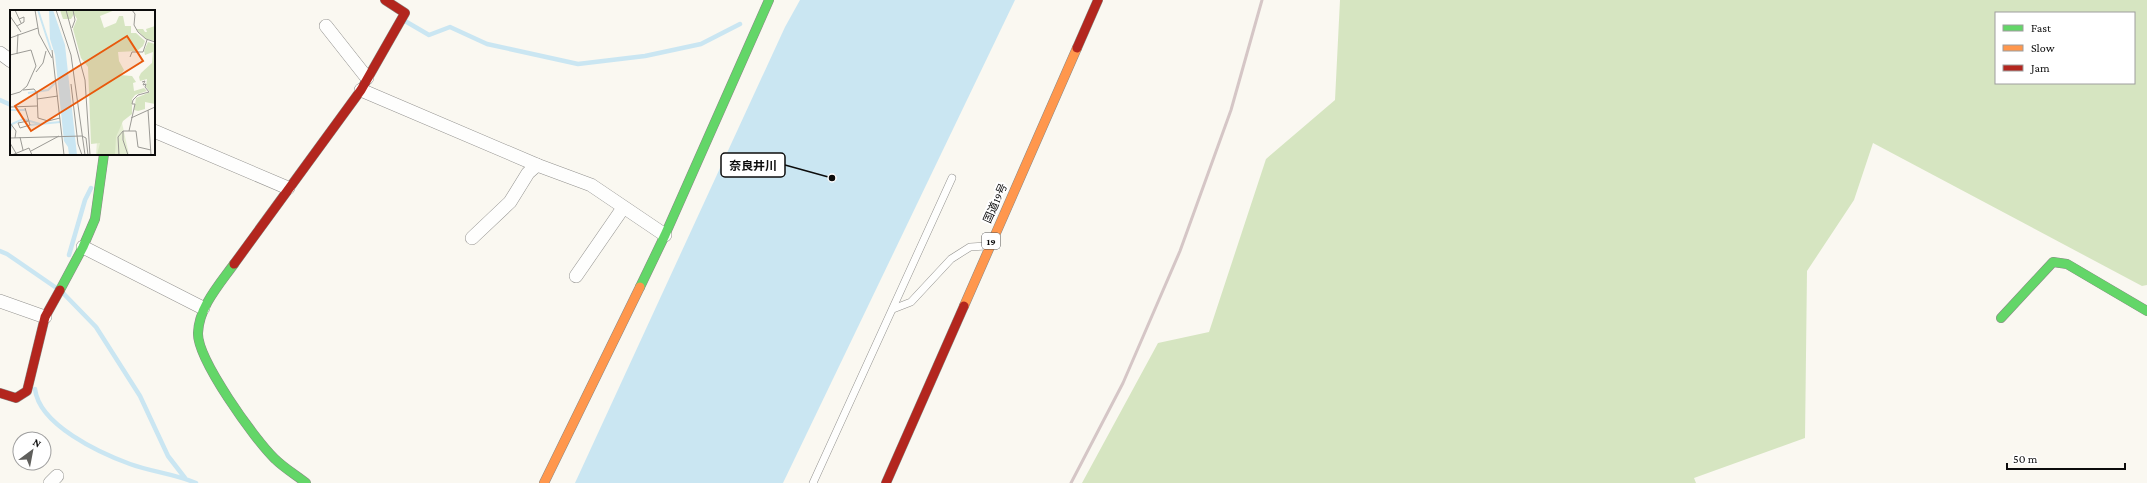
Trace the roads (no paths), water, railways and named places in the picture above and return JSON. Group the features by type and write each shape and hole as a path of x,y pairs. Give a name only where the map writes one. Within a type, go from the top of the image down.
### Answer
{"main road":[{"path":"306,483 275,458 243,418 205,359 198,338 203,308 288,188 361,90 405,13 385,0"},
{"path":"544,483 664,235 769,0"},
{"name":"国道19号","path":"886,483 1098,0"},
{"path":"0,393 16,398 27,391 45,317 83,247 95,219 104,155"},
{"path":"2001,318 2053,262 2066,264 2147,311"}],"street":[{"path":"326,26 367,78"},
{"path":"0,53 10,60"},
{"path":"361,90 537,165 591,185 664,235"},
{"path":"155,131 288,188"},
{"path":"472,238 510,202 528,173 537,165"},
{"path":"576,276 624,208"},
{"path":"83,247 203,308"},
{"path":"0,301 45,317"}],"lane":[{"path":"813,483 952,178"},
{"path":"893,309 911,302 951,259 970,248 990,245"}],"water":[{"path":"800,0 1015,0 783,483 575,483 785,27"}],"waterway":[{"path":"405,21 429,35 450,27 487,44 578,64 645,56 701,44 740,24"},
{"path":"0,100 10,105"},
{"path":"69,255 85,200 91,188"},
{"path":"0,251 7,254 55,287"},
{"path":"63,293 96,327 140,396 168,456 185,478"},
{"path":"35,389 39,402 47,414 59,426 88,445 130,464 180,477 196,483"}],"railway":[{"path":"1071,483 1123,383 1180,251 1231,110 1262,0"}],"place":[{"name":"奈良井川","path":"832,178"}]}
